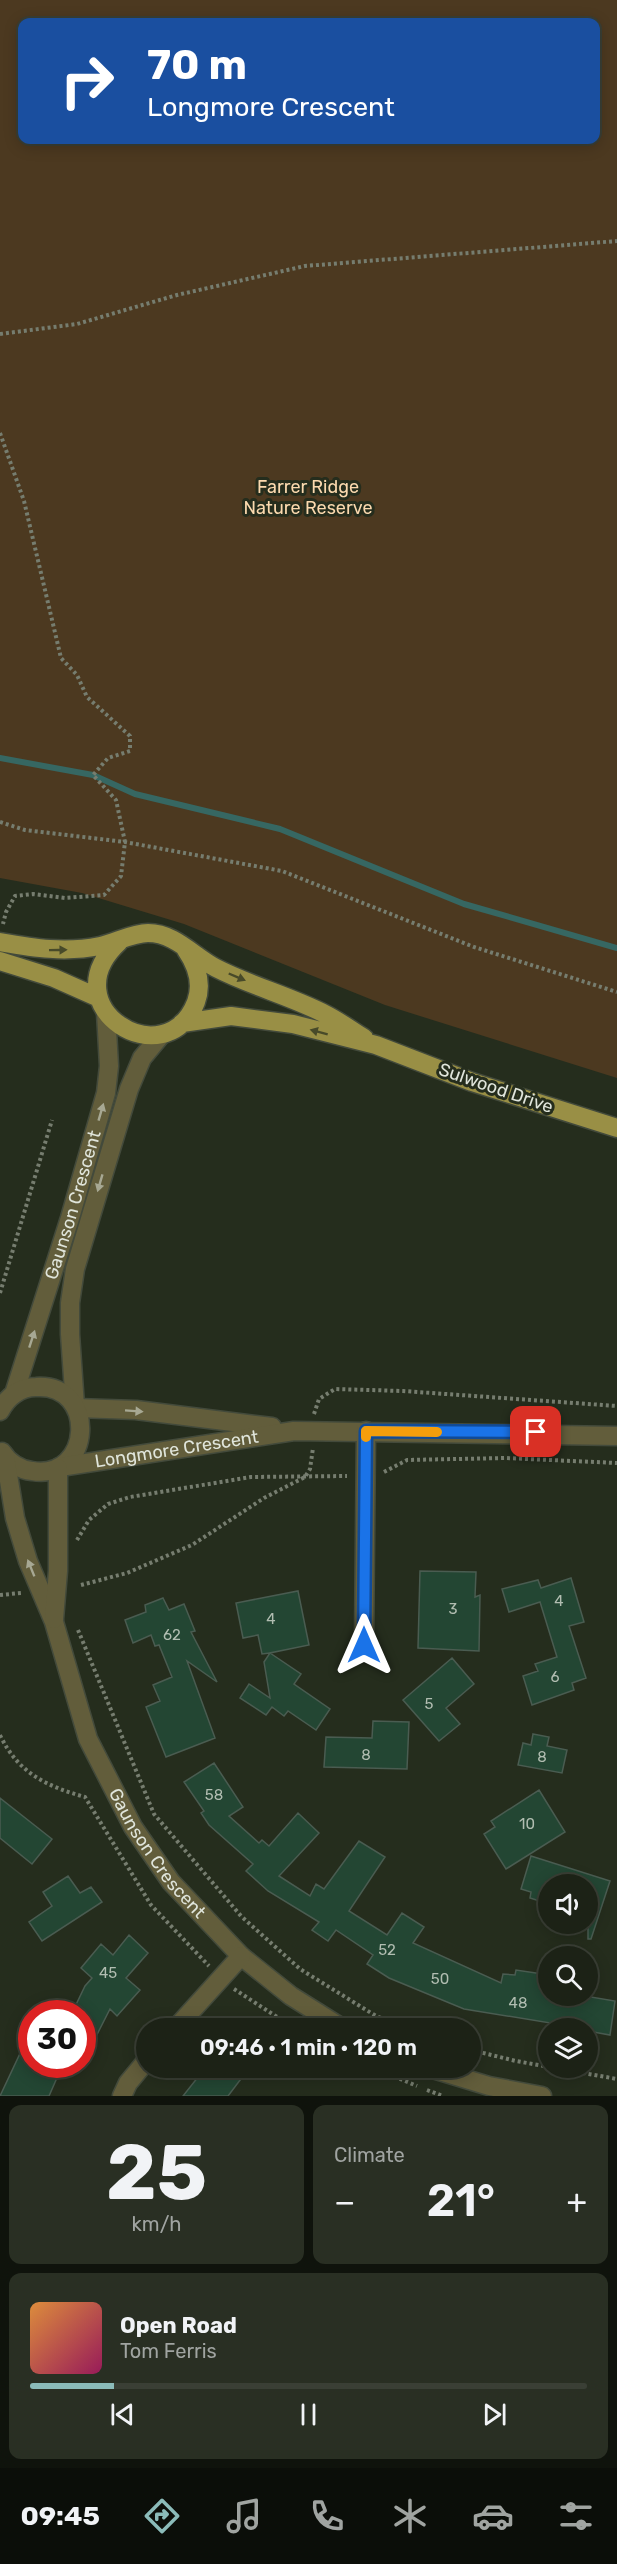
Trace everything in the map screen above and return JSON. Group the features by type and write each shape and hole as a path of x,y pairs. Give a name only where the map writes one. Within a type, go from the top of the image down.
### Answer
{"main road":[{"name":"Sulwood Drive","path":"0,942 42,950 82,949 119,942 146,933 174,940 215,968 324,1014 376,1045"},
{"path":"102,1006 97,986 102,961 119,942"},
{"path":"182,1023 196,1002 200,978 195,963 186,949"},
{"path":"0,961 54,978 102,1006 116,1024 130,1032 146,1035 162,1034"},
{"name":"Sulwood Drive","path":"162,1034 182,1023 231,1016 266,1019 376,1045 472,1082 617,1128"}],"street":[{"name":"Gaunson Crescent","path":"6,1400 70,1218 106,1093 109,1066 102,1006"},
{"name":"Gaunson Crescent","path":"54,1622 58,1571 59,1467 69,1460 80,1441 80,1418 75,1407 70,1313 75,1269 129,1089 142,1058 162,1034"},
{"path":"6,1400 24,1389 47,1387 67,1397 75,1407"},
{"name":"Longmore Crescent","path":"75,1407 147,1412 294,1431 617,1436"},
{"name":"Longmore Crescent","path":"2,1453 12,1463 30,1471 49,1471 59,1467 294,1431"},
{"path":"364,1645 366,1431"},
{"name":"Gaunson Crescent","path":"2,1453 18,1529 28,1561 54,1622 88,1739 133,1827 171,1882 241,1956 291,1996 326,2018"},
{"path":"185,2018 241,1956"},
{"path":"122,2096 136,2073"},
{"path":"462,2078 489,2086 542,2096"}],"path":[{"path":"0,334 77,324 177,295 305,266 617,241"},
{"path":"0,433 24,501 62,658 77,675 87,697 130,736 130,751 108,758 93,775 116,800 125,842 121,876 104,894 65,898 33,894 15,896 6,912 0,942"},
{"path":"0,822 25,830 125,842 282,871 474,948 617,992"},
{"path":"0,1293 52,1120"},
{"path":"81,1585 127,1573 192,1545 264,1498 305,1477 310,1469 315,1431 314,1414 319,1399 335,1389 403,1391 617,1406"},
{"path":"380,1474 407,1460 505,1458 617,1463"},
{"path":"74,1547 89,1520 108,1504 130,1497 251,1477 352,1475"},
{"path":"0,1595 21,1593"},
{"path":"74,1620 154,1814 240,1916 300,1969 381,2018"},
{"path":"0,1735 10,1756 29,1772 63,1791 85,1797 151,1905 237,1992 278,2018"},
{"path":"481,2052 617,2079"},
{"path":"399,2078 443,2096"}],"green space":[{"name":"Farrer Ridge Nature Reserve","path":"0,0 617,0 617,1078 385,1005 184,924 82,893 0,878"}],"building":[{"path":"420,1571 476,1572 475,1597 480,1595 479,1651 418,1648"},
{"path":"571,1578 584,1622 569,1626 586,1678 572,1683 574,1690 532,1705 523,1676 538,1671 535,1664 557,1657 540,1602 509,1612 502,1589 538,1580 541,1588"},
{"path":"298,1591 309,1645 262,1654 258,1635 243,1638 236,1603"},
{"path":"163,1598 169,1610 184,1604 195,1631 191,1632 217,1682 187,1661 215,1738 166,1757 146,1707 160,1701 153,1685 172,1677 159,1645 155,1646 151,1635 133,1643 125,1620 146,1612 145,1605"},
{"path":"270,1653 301,1674 294,1684 330,1709 316,1730 288,1711 284,1716 272,1707 266,1715 240,1698 249,1684 270,1698 264,1662"},
{"path":"452,1658 474,1684 446,1708 460,1724 439,1741 403,1700"},
{"path":"373,1721 409,1722 407,1769 324,1767 326,1737 372,1738"},
{"path":"533,1734 549,1737 547,1746 567,1750 562,1773 518,1765 523,1743 531,1745"},
{"path":"214,1763 243,1807 229,1816 259,1843 262,1840 269,1846 298,1813 319,1833 279,1876 310,1896 316,1884 324,1889 359,1841 385,1857 349,1911 387,1935 402,1913 424,1927 413,1943 501,1983 503,1974 515,1975 516,1970 538,1973 538,2006 598,2006 598,1998 615,2001 610,2035 598,2033 598,2018 538,2018 538,2021 464,2009 389,1978 367,1964 373,1955 336,1930 328,1941 312,1930 319,1922 268,1891 246,1871 253,1864 209,1825 201,1813 204,1811 184,1782"},
{"path":"539,1790 565,1832 506,1869 484,1834 495,1827 491,1821"},
{"path":"0,1798 52,1839 32,1864 0,1838"},
{"path":"531,1856 588,1874 538,1874 538,1901 530,1898 531,1892 521,1889"},
{"path":"68,1876 80,1893 91,1887 102,1902 42,1941 29,1922 52,1906 43,1892"},
{"path":"598,1877 610,1881 598,1918"},
{"path":"129,1935 148,1953 126,1978 140,1990 117,2016 110,2009 96,2036 96,2000 78,2000 92,1978 81,1968 101,1944 113,1955"},
{"path":"18,2058 18,2078 57,2078 49,2096 0,2096"},
{"path":"197,2078 242,2078 228,2096 183,2096"}],"waterway":[{"path":"0,758 93,775 135,794 280,829 464,904 617,948"}],"slow traffic":[{"path":"366,1437 366,1431 437,1432"}],"route":[{"path":"364,1645 366,1431 536,1432"}]}
